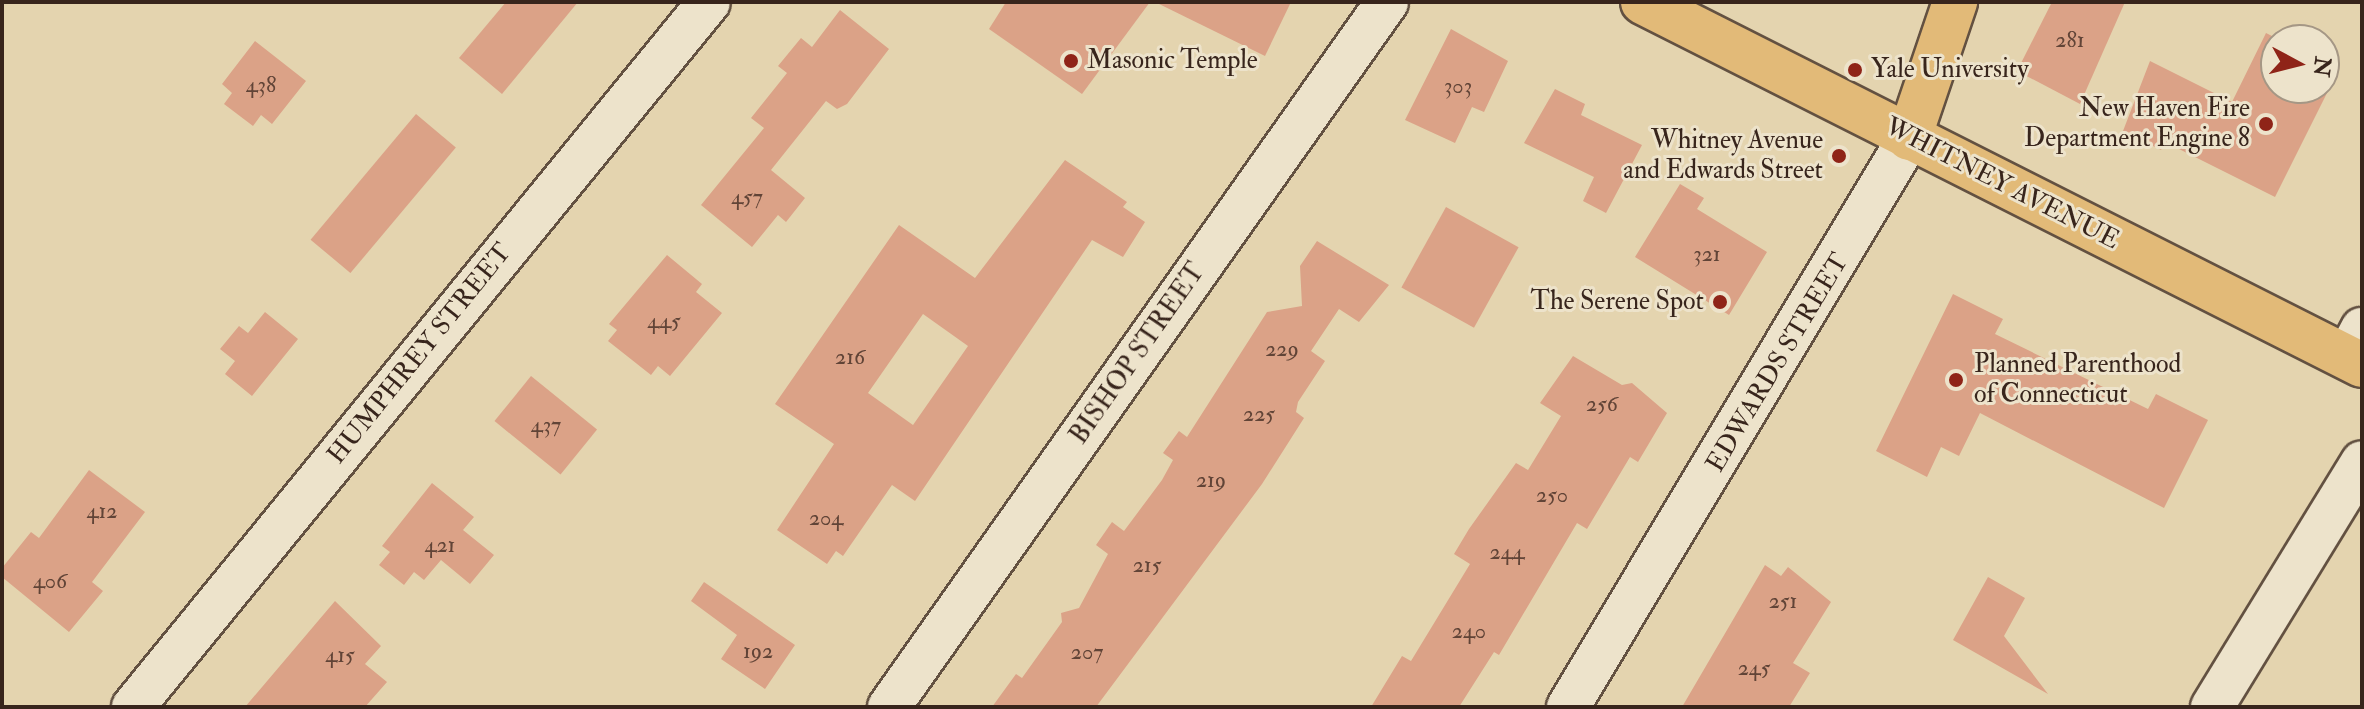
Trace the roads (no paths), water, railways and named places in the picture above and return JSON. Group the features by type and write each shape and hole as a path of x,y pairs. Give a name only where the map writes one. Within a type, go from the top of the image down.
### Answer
{"main road":[{"name":"WHITNEY AVENUE","path":"1643,2 1909,138 2357,350"},
{"name":"EDWARDS STREET","path":"1909,138 1955,2"}],"street":[{"name":"HUMPHREY STREET","path":"133,707 709,2"},
{"name":"BISHOP STREET","path":"889,707 1387,2"},
{"name":"EDWARDS STREET","path":"1568,707 1909,138"},
{"path":"2212,707 2362,462"}],"place":[{"name":"Masonic Temple","path":"1071,61"},
{"name":"Yale University","path":"1855,70"},
{"name":"New Haven Fire Department Engine 8","path":"2266,124"},
{"name":"Whitney Avenue and Edwards Street","path":"1839,156"},
{"name":"The Serene Spot","path":"1720,302"},
{"name":"Planned Parenthood of Connecticut","path":"1956,380"}]}
